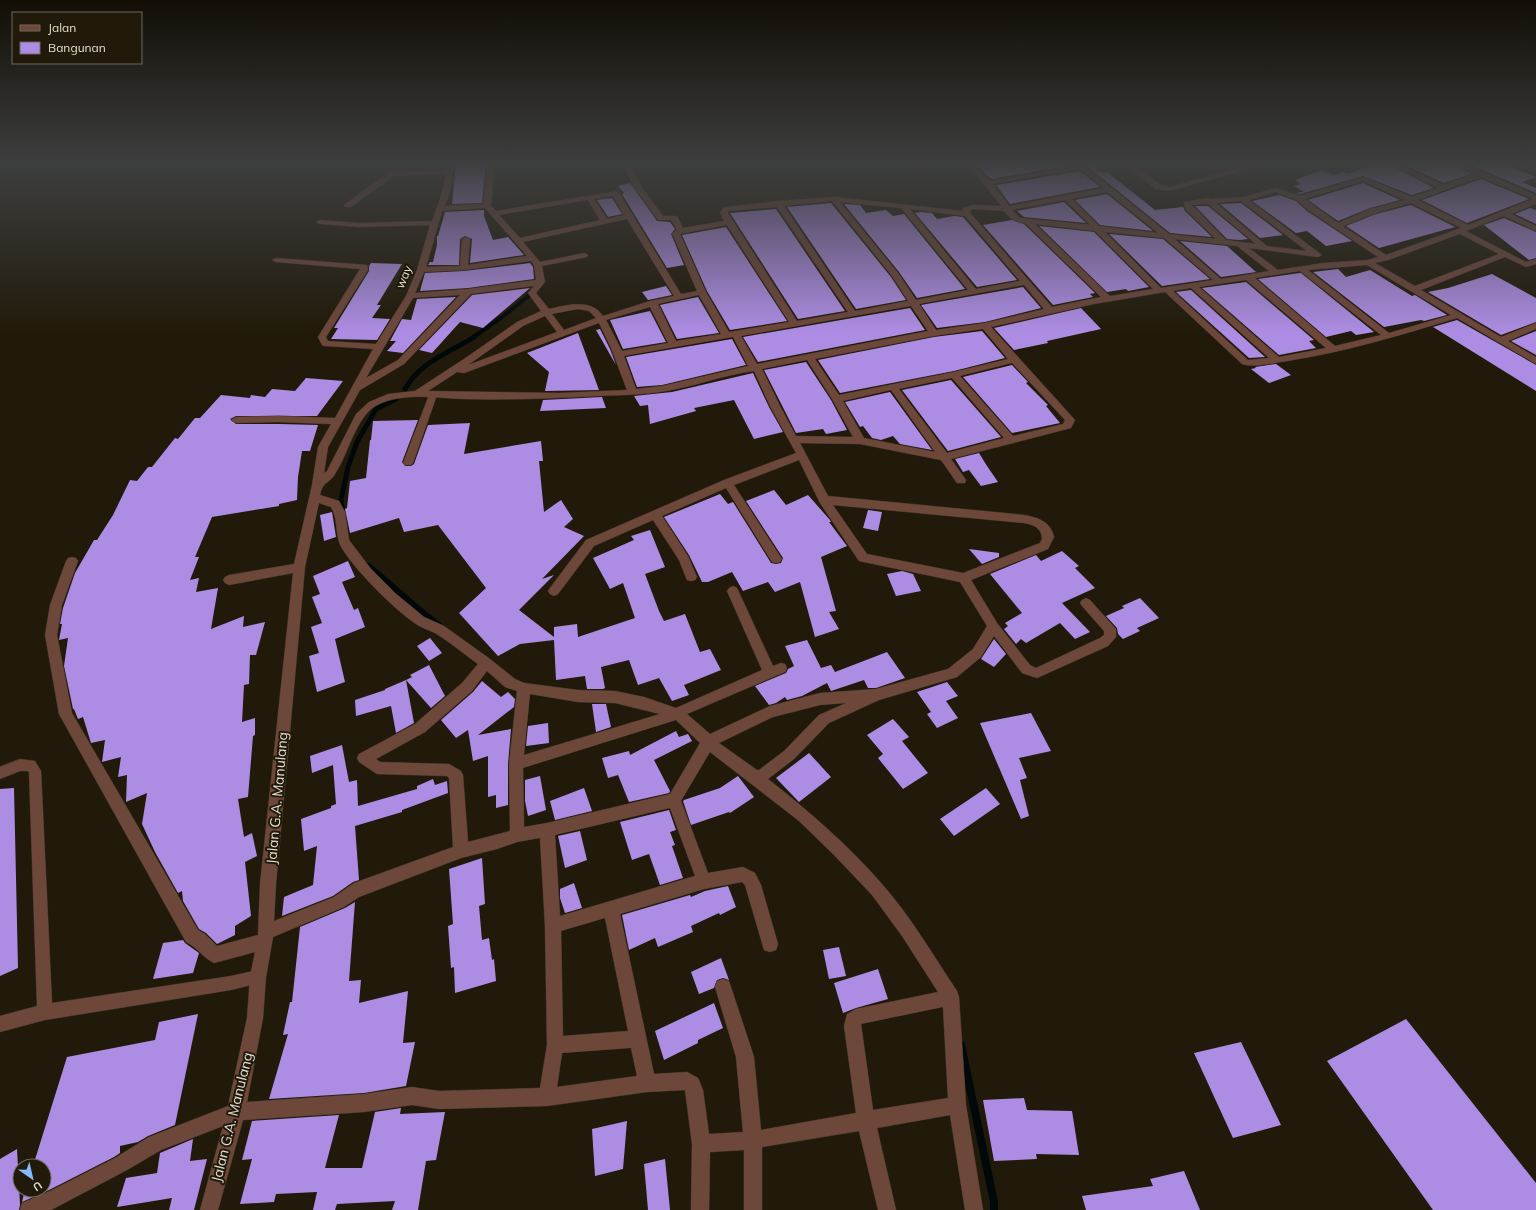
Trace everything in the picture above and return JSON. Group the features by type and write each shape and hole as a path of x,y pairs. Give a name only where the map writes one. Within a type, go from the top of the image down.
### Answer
{"street":[{"name":"way","path":"355,390 410,296 421,270 436,219"},
{"path":"499,219 536,261 541,282"},
{"path":"519,242 615,219"},
{"path":"631,219 679,297"},
{"path":"675,219 681,231"},
{"path":"789,219 853,314"},
{"path":"850,219 895,275 934,333"},
{"path":"914,219 974,292"},
{"path":"972,219 1050,310"},
{"path":"1020,219 1265,247 1318,255 1340,262"},
{"path":"1088,219 1163,290 1244,362 1248,363 1277,360 1334,350 1459,315"},
{"path":"1146,219 1219,282"},
{"path":"1201,219 1224,242"},
{"path":"1232,219 1265,247"},
{"path":"1270,219 1318,255"},
{"path":"1328,219 1385,258"},
{"path":"1337,226 1353,219"},
{"path":"1447,219 1536,270"},
{"path":"974,1210 957,1105 951,997 908,930 877,890 804,816 759,776 722,754 681,711 615,697 578,696 524,688 510,683 486,663 440,630 420,620 392,597 367,572 347,548 342,540 340,512 335,504 326,500 316,491 331,473 361,414 372,404 388,397 417,394 464,396 560,396 578,394 632,393 662,389 756,368 934,333 985,326 1050,310 1108,299 1340,262 1368,262 1385,258 1487,219"},
{"path":"1516,219 1536,229"},
{"path":"1027,221 1108,299"},
{"path":"320,222 359,225 435,223"},
{"path":"726,336 702,292 676,234 681,231 729,222 794,323"},
{"path":"464,268 466,239"},
{"path":"1239,244 1276,272"},
{"path":"1416,289 1507,254"},
{"path":"421,270 464,268 584,255"},
{"path":"276,260 364,267 364,270 322,337 325,343 380,347"},
{"path":"1526,265 1536,261"},
{"path":"1368,262 1536,360"},
{"path":"1301,268 1388,336"},
{"path":"1248,277 1334,350"},
{"path":"410,296 468,292 541,282"},
{"path":"541,282 532,293 563,334"},
{"path":"618,354 853,314 1026,282"},
{"path":"1192,285 1277,360"},
{"path":"355,390 401,362 468,292"},
{"path":"447,376 601,319 653,303 702,292"},
{"path":"653,303 673,344"},
{"path":"417,394 447,376 524,321 547,312 585,306 592,309 601,319 618,354 632,393"},
{"path":"793,438 860,441 944,457 1067,426 1070,420 1014,360 985,326"},
{"path":"1501,340 1536,326"},
{"path":"736,334 802,454 824,500 863,558 964,578 1044,546 1048,540 1046,532 1038,523 1014,519 824,500"},
{"path":"810,358 837,398 860,441"},
{"path":"837,398 954,375 1014,360"},
{"path":"954,375 1011,440"},
{"path":"893,387 961,480"},
{"name":"Jalan G.A. Manulang","path":"209,1210 236,1112 255,1018 258,976 265,936 269,876 299,567 316,491 323,447 355,390"},
{"path":"236,420 278,419 337,421"},
{"path":"554,591 590,543 728,483 802,454"},
{"path":"728,483 776,559"},
{"path":"655,515 684,559 691,577"},
{"path":"72,561 56,604 51,635 66,714 192,936 199,940 214,955 265,936 339,902 354,891 461,851 497,842 517,835 547,830 674,800 709,741 730,730 770,712 820,699 876,695"},
{"path":"229,580 299,567"},
{"path":"964,578 993,626 1026,669 1031,672 1037,673 1104,642 1110,637 1110,630 1086,603"},
{"path":"516,764 681,711 776,671 733,591"},
{"path":"759,776 789,755 824,719 876,695 952,672 977,653 993,626"},
{"path":"461,851 456,774 449,770 377,768 364,758 420,728 467,688 486,663"},
{"path":"517,835 516,764 524,688"},
{"path":"674,800 704,881"},
{"path":"547,830 553,926 555,1045 547,1097"},
{"path":"553,926 704,881 743,874 750,878 770,944"},
{"path":"611,908 647,1083"},
{"path":"723,987 745,1057 753,1140 753,1210"},
{"path":"887,1210 866,1121 852,1026 853,1020 856,1017 951,997"},
{"path":"555,1045 638,1039"},
{"path":"29,1210 57,1198 121,1164 155,1143 236,1112 364,1103 412,1096 440,1100 547,1097 647,1083 688,1081 692,1084 694,1090 701,1144 700,1210"},
{"path":"701,1144 753,1140 957,1105"}],"lane":[{"path":"408,464 433,395"},
{"path":"0,773 20,765 31,764 36,771 45,1012"},
{"path":"0,1024 45,1012 231,982 258,976"}],"building":[{"path":"443,219 485,219 493,240 508,237 524,255 470,263 472,239 465,236 460,239 459,265 428,265 430,262 433,262"},
{"path":"637,219 656,219 657,221 670,222 675,229 671,234 684,265 667,268"},
{"path":"734,219 783,219 845,311 798,319"},
{"path":"795,219 844,219 891,277 906,300 856,309"},
{"path":"857,219 908,219 965,289 917,298 899,272"},
{"path":"920,219 965,219 1017,280 977,287"},
{"path":"1049,219 1082,219 1086,223"},
{"path":"1094,219 1139,219 1153,231 1100,225"},
{"path":"1153,219 1194,219 1212,237 1170,233"},
{"path":"1208,219 1224,219 1248,239 1227,239"},
{"path":"1238,219 1263,219 1283,235 1260,238"},
{"path":"1277,219 1320,219 1352,241 1326,246 1307,231 1296,233"},
{"path":"1362,219 1440,219 1455,227 1379,248 1346,226"},
{"path":"1460,219 1476,219 1467,223"},
{"path":"1500,219 1507,219 1536,232 1536,258 1529,260 1484,225"},
{"path":"1526,219 1536,219 1536,224"},
{"path":"1012,220 1024,224 1095,293 1090,294 1093,297 1053,305 983,225"},
{"path":"1039,226 1094,232 1149,287 1128,291 1126,289 1107,292"},
{"path":"726,227 787,321 730,330 707,291 682,235"},
{"path":"1109,234 1163,239 1210,279 1162,286"},
{"path":"1180,241 1227,246 1256,272 1221,277"},
{"path":"371,263 402,264 377,305 381,305 372,318 390,319 377,340 331,339 338,328 334,328 369,271 369,266"},
{"path":"530,263 533,267 534,279 468,288 420,291 425,273 464,271"},
{"path":"1338,269 1346,277 1370,270 1412,296 1415,295 1447,315 1424,321 1421,320 1384,327 1313,272"},
{"path":"1301,273 1374,332 1356,335 1351,331 1326,337 1258,279"},
{"path":"1492,274 1536,298 1536,322 1501,335 1428,292 1448,288"},
{"path":"1246,282 1314,340 1309,341 1316,348 1279,355 1202,288"},
{"path":"666,286 672,295 648,300 642,292"},
{"path":"1023,287 1041,308 985,322 937,328 921,305"},
{"path":"530,288 483,328 460,322 432,353 419,350 472,295"},
{"path":"1191,290 1265,357 1249,358 1176,292"},
{"path":"456,297 403,353 387,351 396,341 390,341 402,319 411,320 417,299"},
{"path":"698,297 719,333 677,339 660,305"},
{"path":"910,308 925,330 758,362 743,337"},
{"path":"1081,308 1101,329 1014,350 994,328"},
{"path":"650,311 666,342 623,349 610,320"},
{"path":"1457,320 1536,365 1536,391 1433,327"},
{"path":"600,329 610,349 616,365 596,330"},
{"path":"982,331 1005,358 954,371 840,393 818,360 934,337"},
{"path":"1536,331 1536,355 1511,341"},
{"path":"578,333 599,390 545,391 549,372 527,353"},
{"path":"732,339 746,365 662,385 637,387 626,357"},
{"path":"806,362 831,400 847,430 826,434 823,429 796,433 764,370"},
{"path":"1276,364 1291,375 1269,383 1251,369 1256,368 1255,367"},
{"path":"1012,365 1028,382 1026,383 1048,405 1046,406 1060,423 1012,433 963,377"},
{"path":"753,373 783,432 754,439 734,400 694,408 696,411 650,424 648,405 640,406 634,396 672,392"},
{"path":"306,378 343,381 317,416 236,416 230,419 236,424 318,425 310,451 302,451 298,477 297,500 279,504 279,506 212,517 195,557 199,557 190,580 199,578 196,592 218,588 211,629 244,616 243,627 265,622 256,655 250,655 249,684 244,685 242,722 255,718 255,735 253,736 248,797 238,799 244,837 252,833 257,856 245,862 251,916 235,926 235,935 217,944 206,933 199,929 183,901 182,891 178,893 155,852 142,824 147,793 126,802 127,775 118,777 121,757 102,762 105,740 91,743 83,717 78,719 73,709 64,666 68,638 59,640 62,624 60,624 63,608 75,573 94,540 97,540 113,515 130,480 137,481 148,467 152,467 175,438 178,439 195,418 200,418 221,395 250,398 251,395 265,397 272,389 295,391"},
{"path":"951,380 1001,437 948,451 902,390"},
{"path":"890,392 932,450 900,444 893,436 881,440 872,438 863,426 860,427 845,402"},
{"path":"602,397 606,408 540,411 543,400"},
{"path":"418,420 402,462 405,466 411,466 414,464 428,425 470,423 464,454 541,441 543,461 539,461 544,512 561,500 573,519 564,527 584,536 542,579 554,575 519,610 554,637 554,627 577,624 578,637 635,618 623,583 610,589 593,558 634,540 631,536 650,530 665,567 645,574 664,621 685,614 700,652 710,649 721,670 684,685 689,695 672,701 659,678 638,685 629,660 601,667 605,688 603,689 587,689 585,676 556,680 554,640 520,644 498,656 459,613 486,588 438,525 404,532 399,518 350,533 345,509 347,508 350,481 366,478 373,421"},
{"path":"979,453 998,482 981,486 969,470 963,472 955,459"},
{"path":"774,490 786,505 808,495 830,520 831,522 829,522 847,546 821,557 836,611 829,612 839,629 815,637 800,582 775,592 768,582 743,591 732,572 708,582 702,582 689,555 664,517 720,494 728,504 733,502 771,563 781,563 783,558 746,501"},
{"path":"868,510 882,512 878,531 863,528"},
{"path":"332,512 336,537 324,541 320,515"},
{"path":"969,549 999,553 999,557 982,564"},
{"path":"1062,551 1079,566 1075,568 1095,588 1062,603 1090,632 1075,639 1060,623 1026,643 1021,639 1016,644 1004,629 1008,626 1005,623 1022,613 990,574 1036,555 1041,561"},
{"path":"348,561 355,577 342,582 354,610 358,608 365,627 335,639 345,682 317,692 309,656 319,653 311,627 322,623 312,597 320,594 313,576"},
{"path":"902,571 913,574 921,591 896,596 887,574"},
{"path":"1140,598 1159,618 1137,628 1140,631 1123,639 1118,634 1117,628 1106,616 1124,608 1122,606"},
{"path":"430,638 442,653 429,661 417,646"},
{"path":"994,639 1006,654 994,667 981,659"},
{"path":"807,640 821,668 831,665 835,672 887,652 905,678 876,688 868,688 864,680 831,691 827,683 802,696 787,700 785,697 776,703 769,705 755,686 786,673 788,669 794,666 785,646"},
{"path":"429,665 445,696 431,708 406,680 412,677 410,675"},
{"path":"406,680 414,723 396,733 391,706 356,716 355,700 385,690"},
{"path":"482,681 501,697 508,692 515,699 514,707 478,735 511,729 508,764 508,805 496,808 496,795 488,797 488,756 473,761 468,730 456,738 441,720 473,692"},
{"path":"947,682 958,696 946,701 958,718 937,728 927,714 931,712 917,692"},
{"path":"592,704 606,704 611,727 596,732"},
{"path":"1031,713 1051,751 1019,758 1027,778 1020,780 1029,816 1021,819 980,723"},
{"path":"893,719 909,737 902,741 928,773 903,789 878,758 883,754 867,735"},
{"path":"548,723 549,743 526,746 528,726"},
{"path":"676,731 679,737 688,734 692,741 654,760 670,791 669,793 629,802 618,775 608,778 602,758 629,751 630,755"},
{"path":"342,745 349,782 357,780 358,806 417,789 417,786 433,779 435,785 447,781 448,793 402,810 402,812 355,826 359,880 353,882 333,896 282,916 284,897 313,885 317,846 304,851 301,819 331,808 331,806 336,804 333,765 312,773 310,756"},
{"path":"809,753 831,777 799,802 776,778"},
{"path":"540,776 546,810 528,816 525,801 525,780"},
{"path":"738,776 754,797 730,813 729,812 691,825 683,801 720,788"},
{"path":"14,788 18,968 0,976 0,789"},
{"path":"584,788 592,811 555,820 550,801"},
{"path":"986,788 1000,804 954,836 940,819"},
{"path":"669,810 676,830 670,832 675,845 672,846 683,878 660,885 649,854 632,860 620,822"},
{"path":"580,831 587,860 565,868 558,836"},
{"path":"482,858 485,904 479,906 482,940 489,938 492,960 494,959 496,981 455,993 454,967 451,968 448,926 453,924 449,869"},
{"path":"574,883 582,908 565,913 560,898 560,889"},
{"path":"728,886 736,907 691,926 693,932 658,947 655,938 629,950 622,915 690,895 691,897 705,891"},
{"path":"355,902 349,981 361,980 359,1003 408,991 403,1043 415,1042 406,1086 364,1093 269,1099 288,1034 283,1035 290,1002 292,1002 300,927 345,908"},
{"path":"183,940 199,953 193,973 153,979 163,943"},
{"path":"839,947 846,976 829,979 823,950"},
{"path":"721,958 729,980 723,978 717,980 714,988 699,994 691,972"},
{"path":"878,969 888,999 843,1013 834,983"},
{"path":"714,1003 723,1028 698,1040 698,1043 664,1060 655,1031"},
{"path":"198,1014 175,1125 148,1136 138,1142 120,1146 120,1153 114,1157 52,1188 52,1158 35,1158 67,1057 155,1040 159,1022"},
{"path":"1406,1019 1536,1183 1536,1210 1433,1210 1327,1061"},
{"path":"1241,1042 1281,1125 1233,1138 1194,1053"},
{"path":"1024,1098 1027,1110 1072,1111 1079,1155 1036,1154 1037,1159 994,1161 983,1100"},
{"path":"401,1108 400,1114 445,1112 436,1160 426,1161 418,1210 392,1210 395,1201 337,1204 335,1210 313,1210 317,1192 276,1194 274,1202 240,1204 252,1159 242,1160 252,1121 339,1115 325,1168 362,1168 375,1112"},
{"path":"627,1121 623,1169 595,1176 592,1129"},
{"path":"193,1139 190,1161 207,1159 194,1210 169,1210 172,1198 117,1207 126,1178 157,1173 160,1153"},
{"path":"17,1149 17,1158 12,1158 12,1198 20,1198 19,1210 0,1210 0,1159"},
{"path":"665,1159 670,1210 648,1210 644,1164"},
{"path":"1184,1171 1200,1210 1086,1210 1082,1196 1153,1186 1150,1179"},
{"path":"23,1198 31,1198 22,1202"}],"waterway":[{"path":"472,338 531,294"},
{"path":"405,389 411,380 427,365 474,337"},
{"path":"343,514 341,500 348,467 357,442 376,409 396,399"},
{"path":"368,566 439,625"},
{"path":"961,1045 994,1202 994,1210"}]}
